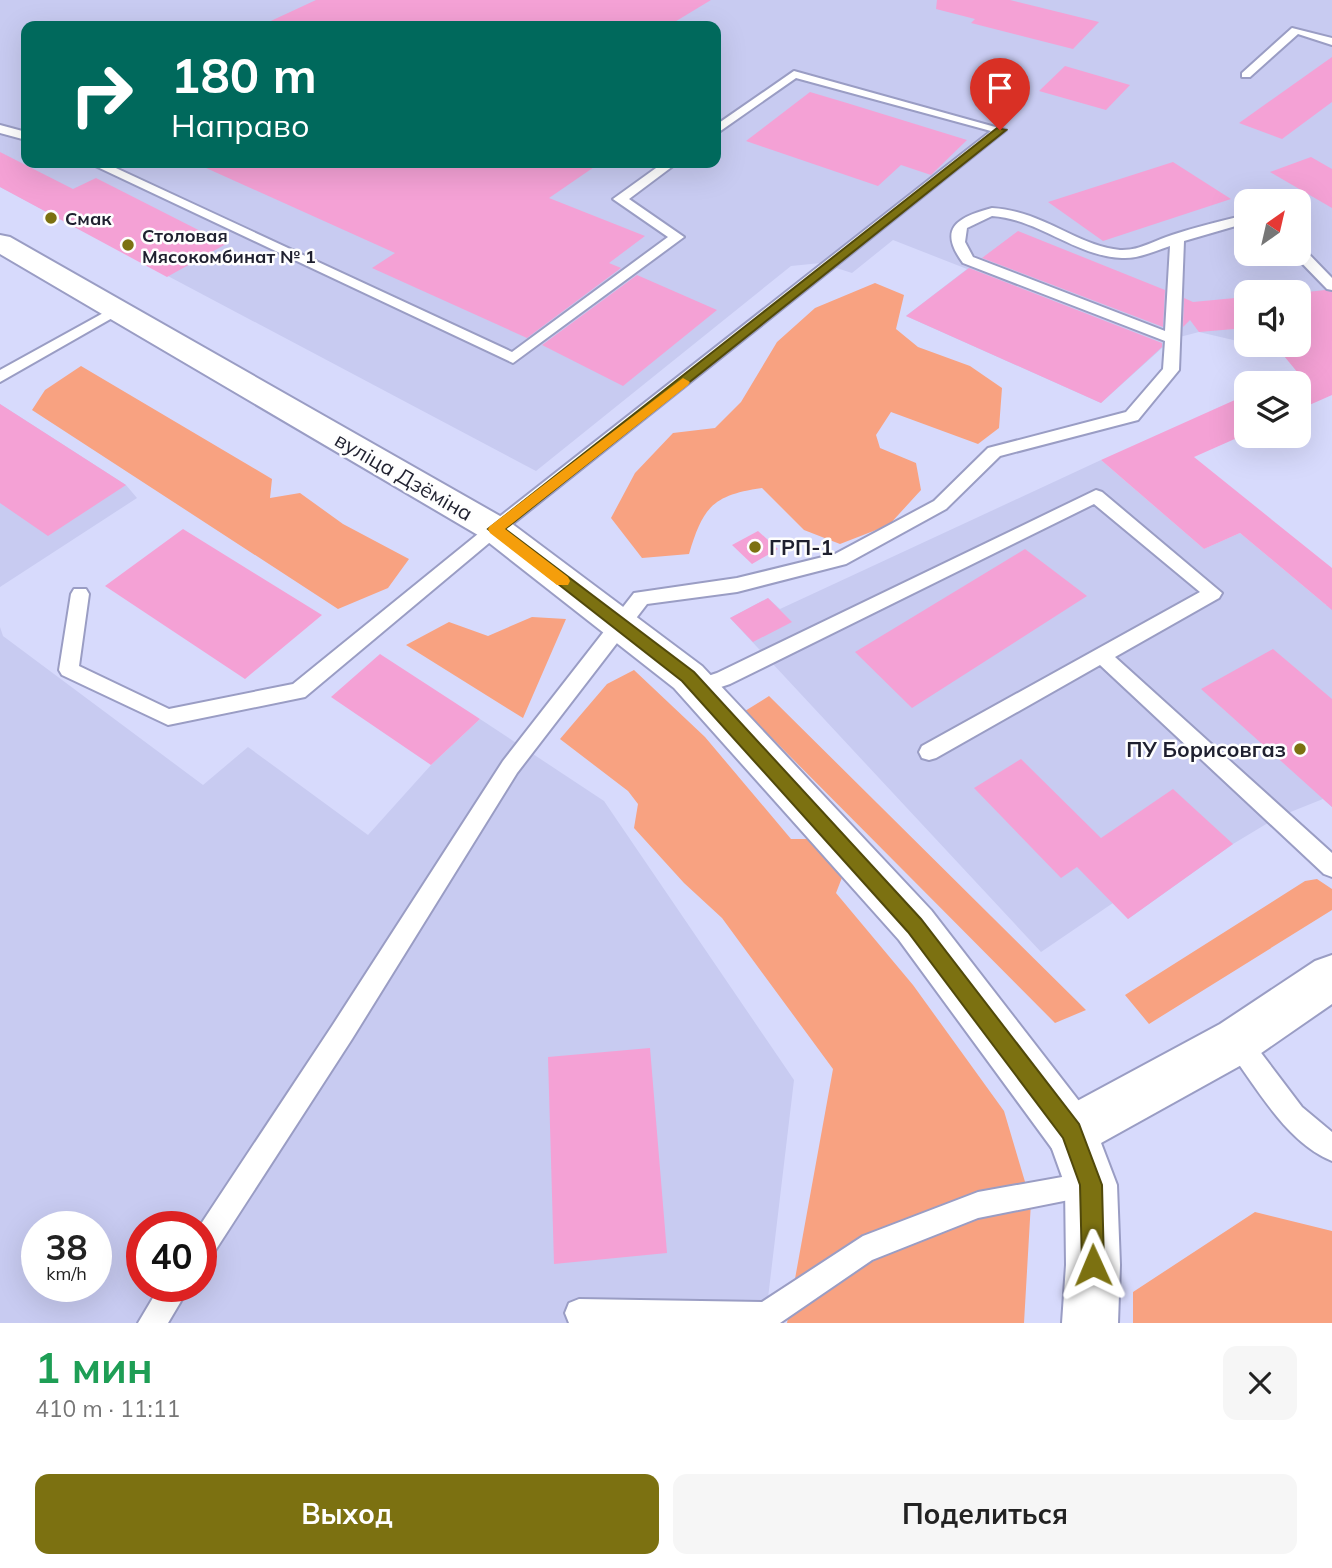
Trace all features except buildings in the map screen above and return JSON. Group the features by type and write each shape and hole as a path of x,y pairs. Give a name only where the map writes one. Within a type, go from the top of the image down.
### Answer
{"main road":[{"name":"вуліца Дзёміна","path":"0,243 495,529 688,677 915,925 1071,1132 1091,1185 1093,1265 1090,1323"},
{"path":"1071,1132 1237,1041 1332,978"}],"lane":[{"path":"1246,75 1296,30 1332,42"},
{"path":"80,594 69,670 168,717 298,691 495,529 1000,130 794,74 721,126"},
{"path":"0,129 21,135"},
{"path":"106,168 513,358 677,237 620,199 664,168"},
{"path":"1172,339 968,260 959,248 959,229 964,222 979,214 1016,214 1098,249 1117,254 1134,254 1177,238 1234,222"},
{"path":"217,1223 351,1020 510,767 641,598 737,585 841,559 940,505 994,452 1132,416 1171,370 1177,238"},
{"path":"1311,264 1332,286"},
{"path":"0,377 116,310"},
{"path":"697,687 723,680 1096,496 1213,593 929,752"},
{"path":"1102,656 1332,867"},
{"path":"1237,1041 1293,1116 1332,1148"},
{"path":"579,1313 766,1316 863,1250 978,1205 1091,1185"},
{"path":"152,1323 166,1302"}],"shaded area":[{"path":"0,0 1332,0 1332,347 1311,349 1311,280 1234,280 1234,340 1199,332 1172,339 1101,403 906,316 967,269 893,240 852,273 821,263 791,266 536,471 0,187"},
{"path":"875,283 904,295 896,329 918,347 970,366 1002,388 999,428 978,444 891,412 876,435 880,448 916,463 921,490 889,525 840,544 804,530 762,488 732,495 712,506 699,525 689,554 642,558 611,518 635,473 673,433 715,428 741,402 777,342 815,308"},
{"path":"81,366 272,479 270,498 300,493 343,524 409,559 388,588 338,609 32,410 45,390"},
{"path":"0,404 126,485 137,498 0,587"},
{"path":"1101,460 1204,549 1240,533 1326,605 1332,603 1332,807 1323,799 1278,817 1233,844 1128,919 1113,903 1041,952 730,618 768,598 780,609"},
{"path":"532,617 566,619 523,718 406,645 449,622 488,636"},
{"path":"0,627 3,636 203,785 248,747 368,835 431,765 480,719 604,801 794,1080 765,1323 0,1323"},
{"path":"634,670 705,737 791,839 808,839 843,875 836,893 913,985 1004,1111 1031,1202 1024,1323 787,1323 833,1069 722,918 684,883 634,828 638,804 628,791 560,739 607,684"},
{"path":"769,696 1086,1010 1055,1023 745,711"},
{"path":"1317,879 1332,889 1332,910 1149,1024 1125,995 1305,881"},
{"path":"1255,1212 1332,1231 1332,1323 1133,1323 1133,1292"}],"slow traffic":[{"path":"562,581 495,529 683,382"}],"place":[{"name":"Смак","path":"51,218"},
{"name":"Столовая Мясокомбинат № 1","path":"128,245"},
{"name":"ГРП-1","path":"755,547"},
{"name":"ПУ Борисовгаз","path":"1300,749"}],"route":[{"path":"1000,130 495,529 688,677 915,925 1071,1132 1091,1185 1093,1265"}]}
